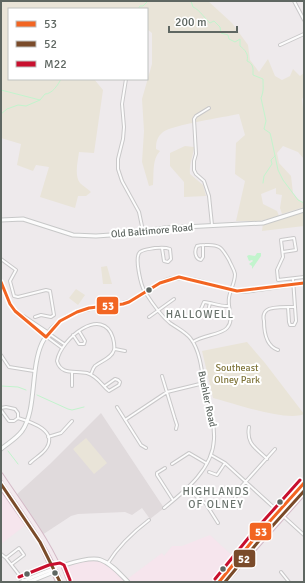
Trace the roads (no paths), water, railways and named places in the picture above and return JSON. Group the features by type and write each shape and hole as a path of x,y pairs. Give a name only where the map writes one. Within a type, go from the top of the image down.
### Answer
{"main road":[{"path":"1,475 39,530 60,568 65,582"},
{"path":"219,582 278,511 304,483"},
{"path":"1,487 40,542 54,570 58,582"},
{"path":"227,582 304,493"}],"street":[{"path":"294,1 304,20"},
{"path":"280,45 304,34"},
{"path":"126,80 122,104 124,126 123,139 118,159 118,169 122,181 139,212 143,232"},
{"path":"209,108 196,116 194,120 196,154 194,170 196,174 204,181 209,196 212,226"},
{"name":"Old Baltimore Road","path":"1,220 23,219 73,235 105,236 165,228 264,223 304,210"},
{"path":"283,252 296,250 294,238 281,240 283,257 277,270 278,280 304,277"},
{"path":"193,342 199,338 220,333 227,329 231,321 229,300 235,273 225,253 216,245 203,245 199,245 196,248 196,258 200,260 204,256 203,245"},
{"path":"162,248 170,249 171,259 168,262 164,261 162,248"},
{"name":"Buehler Road","path":"162,248 144,250 138,254 140,281 145,292 158,310 166,319 188,335 193,342 198,354 214,430 214,444 206,463 187,489 164,508"},
{"path":"1,259 16,270 10,281 13,294 18,297 46,290 50,291 54,315 51,317 42,315 35,317"},
{"path":"2,448 20,434 27,420 37,356 48,333 60,321 76,312 90,308 123,304 134,300 164,281 179,278 190,279 231,290 246,291 304,283"},
{"path":"288,307 289,322 293,325 296,322 293,278"},
{"path":"1,282 12,307 46,337 62,348"},
{"path":"7,296 13,294"},
{"path":"148,317 174,299"},
{"path":"210,303 208,311 205,313 202,312 201,309 203,302 210,303 223,306 229,306"},
{"path":"278,350 268,342 264,335 265,311 271,308 295,307"},
{"path":"19,314 64,344"},
{"path":"91,374 96,366 110,356 114,349 111,332 105,326 97,324 88,326 73,335 64,344 57,360 58,366 65,371 91,374 108,390 111,391 119,385 120,382 115,379 105,386"},
{"path":"73,335 80,344 84,344 85,341 79,331"},
{"path":"114,349 125,351"},
{"path":"1,355 9,367 34,371"},
{"path":"72,372 72,386"},
{"path":"162,376 176,419 176,429"},
{"path":"125,420 167,392 204,383"},
{"path":"18,418 16,409 6,407 1,409 9,421 14,421 18,418 27,420 42,427 47,432 48,444 45,450 30,462"},
{"path":"117,407 141,445 146,448"},
{"path":"48,437 61,433 72,421"},
{"path":"249,427 249,442 267,459"},
{"path":"232,504 238,492 275,449"},
{"path":"172,464 189,453 206,463"},
{"path":"210,455 225,463 304,534"},
{"path":"209,472 217,475 225,463"},
{"path":"165,468 157,473 157,475 173,500"},
{"path":"187,489 206,504 218,523"},
{"path":"108,563 126,538 149,520"},
{"path":"6,558 19,548 24,555 12,564"},
{"path":"1,554 12,564 22,581 50,570 93,558 100,559 108,563 128,582"},
{"path":"29,582 51,573 54,570"},
{"path":"281,572 289,582"},
{"path":"223,577 227,582"}],"waterway":[{"path":"139,8 148,1"},
{"path":"191,1 193,7 198,10 210,23 214,21 220,27 221,33 228,35 229,39 235,42 240,39 240,46 246,52 247,61 253,67 253,75 263,79 263,91 261,98 266,121 264,129 270,133 278,170 283,180 298,200 304,203"},
{"path":"1,90 40,100 45,94 48,94 54,89 60,80"},
{"path":"1,114 7,109 18,105 26,106 40,100"},
{"path":"263,183 264,176 272,164 271,160 275,156"},
{"path":"1,386 18,387 26,390"},
{"path":"37,395 68,409 72,410 84,407"},
{"path":"8,451 18,464"}],"district":[{"name":"HALLOWELL","path":"200,314"},
{"name":"HIGHLANDS OF OLNEY","path":"216,497"}],"park label":[{"name":"Southeast Olney Park","path":"237,374"}]}
